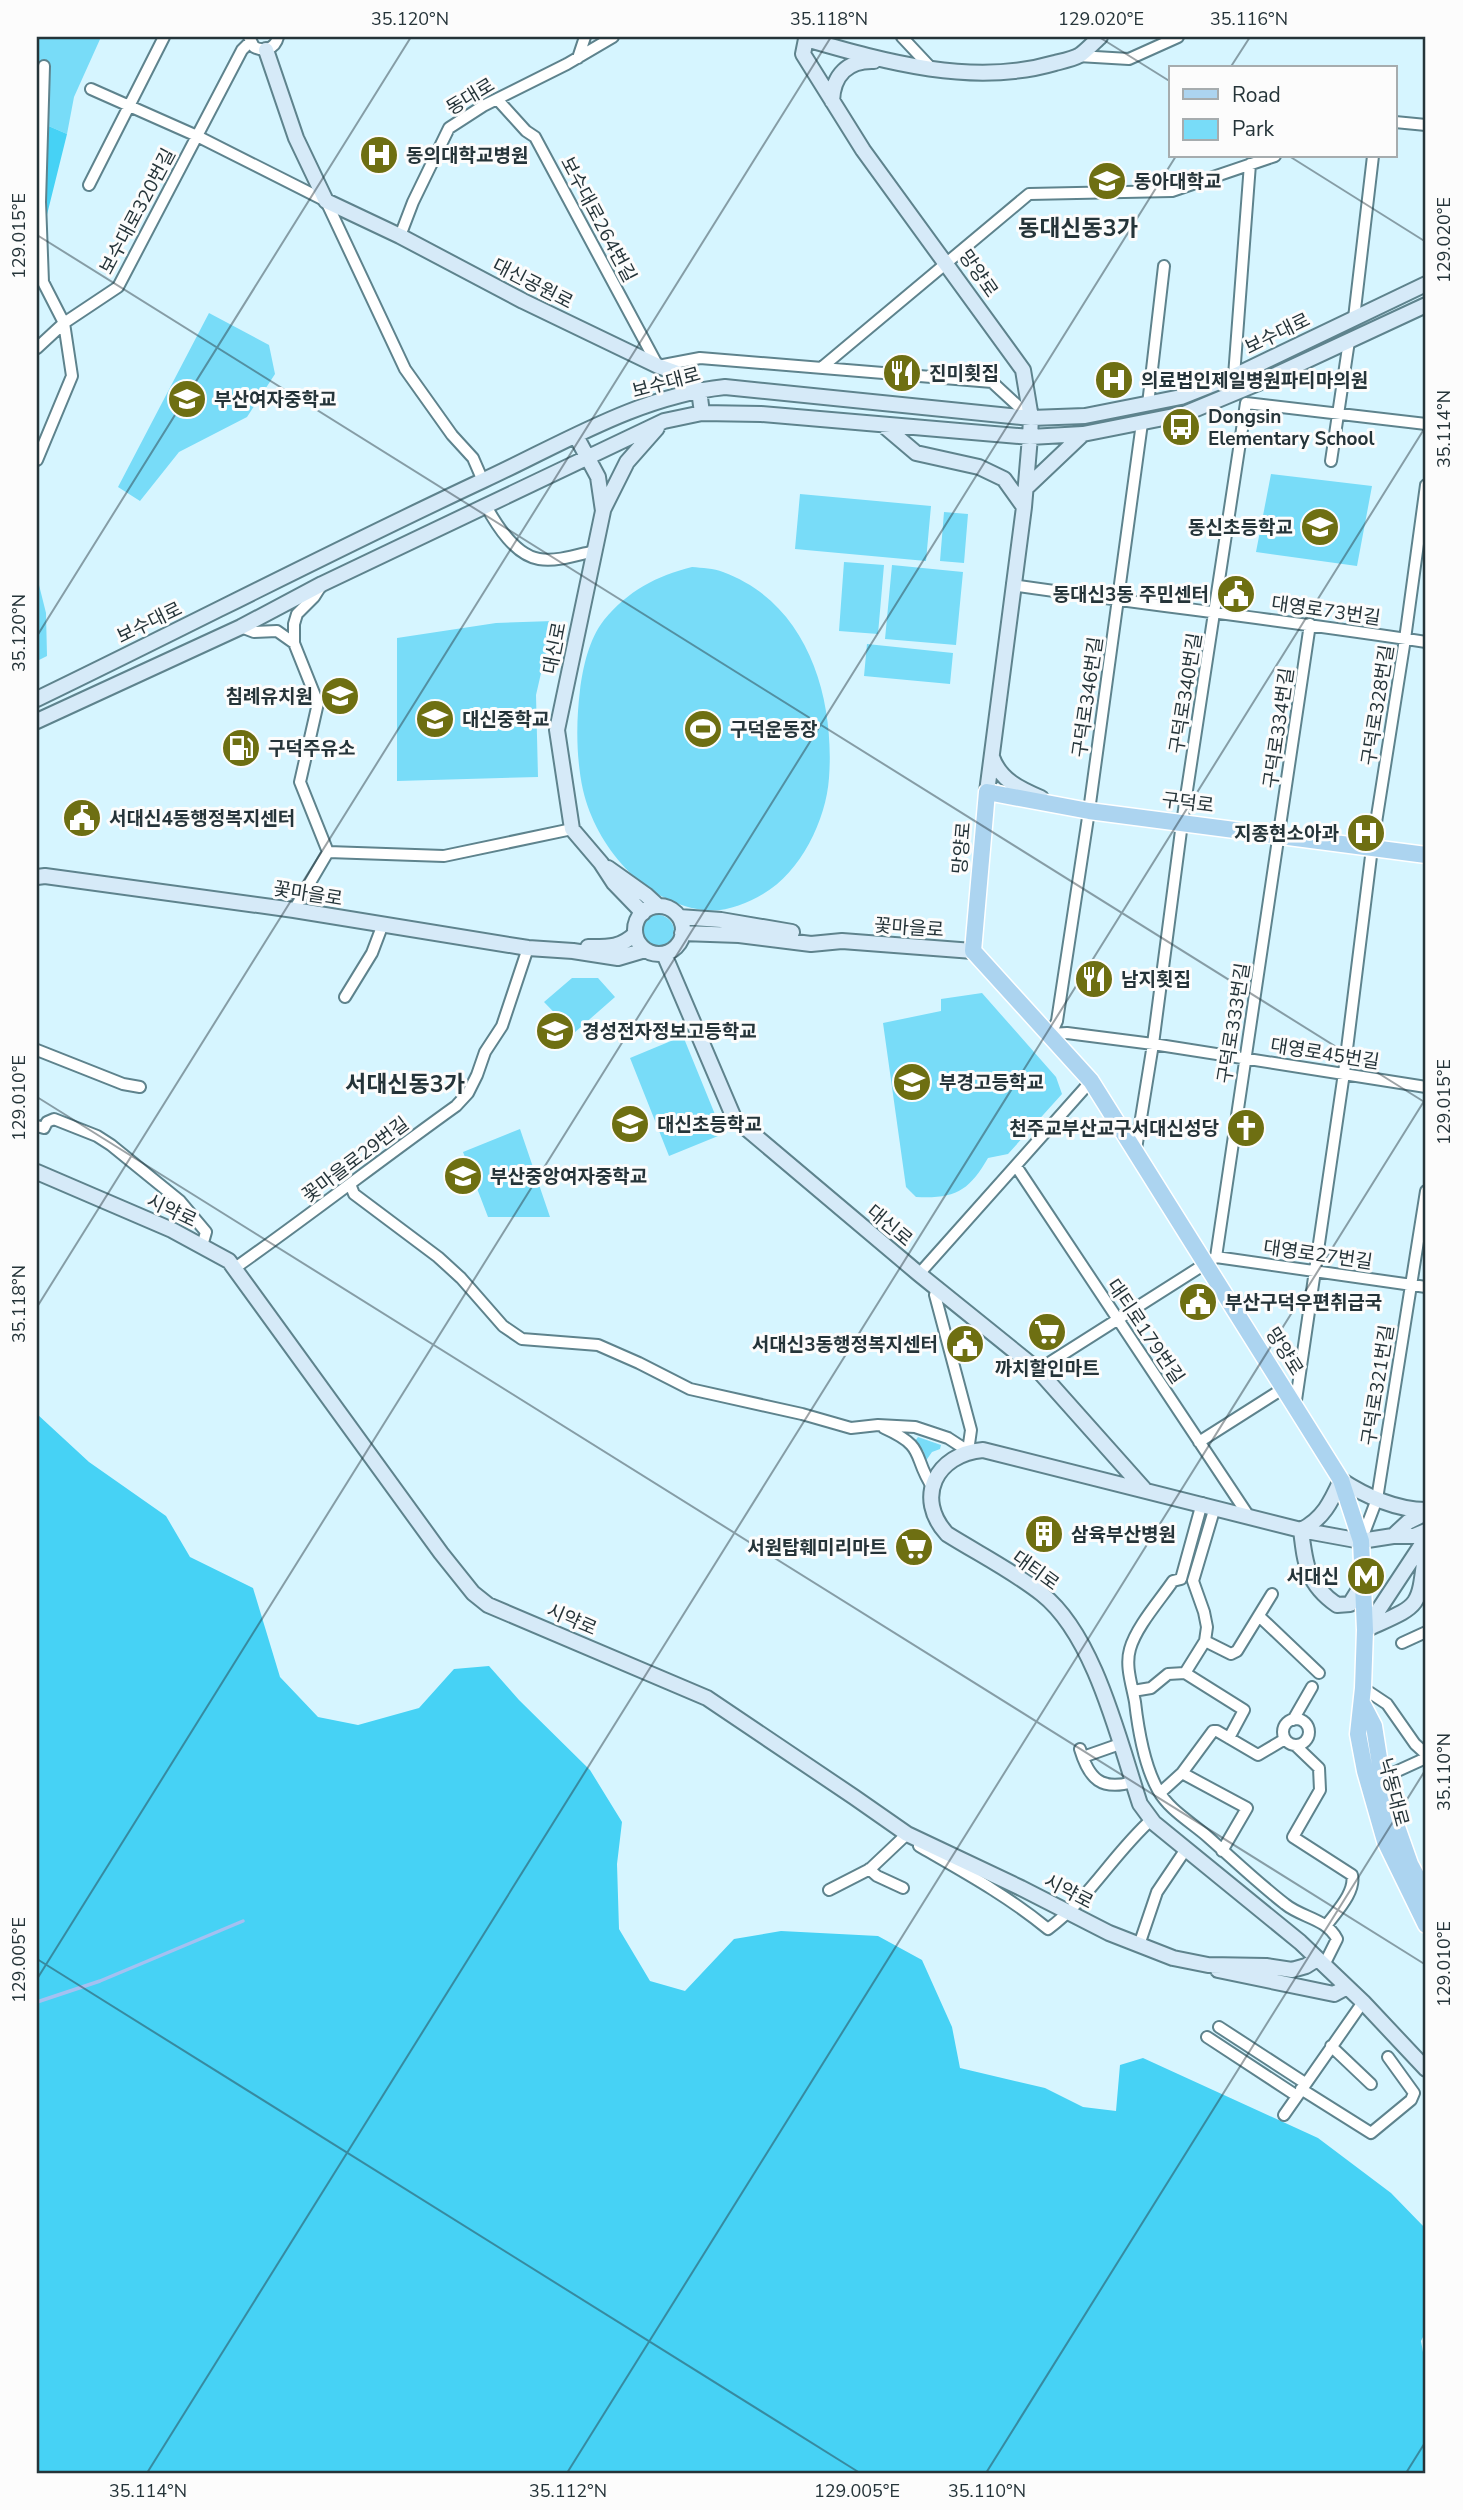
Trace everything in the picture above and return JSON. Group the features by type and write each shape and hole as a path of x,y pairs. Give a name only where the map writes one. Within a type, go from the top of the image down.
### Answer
{"main road":[{"name":"망양로","path":"832,102 834,84 846,67 864,61 989,73 1033,70 1078,56 1100,37"},
{"name":"망양로","path":"884,62 802,38 803,54 863,150 1023,370 1031,418 1024,508 987,792 973,951 1091,1081 1211,1260 1283,1388 1341,1480 1361,1541"},
{"path":"266,50 296,138 326,201"},
{"name":"대신공원로","path":"326,201 400,236 523,301 658,366 683,375 699,390"},
{"name":"보수대로","path":"37,699 576,436 655,401 699,390 725,387 1031,418 1085,416 1181,397 1234,376 1426,284"},
{"name":"보수대로","path":"37,721 241,627 322,584 664,421 702,413 761,414 1030,437 1083,434 1184,414 1243,397 1256,384 1426,305"},
{"path":"1251,367 1238,380 1240,385 1256,384"},
{"path":"699,390 702,413"},
{"path":"603,511 627,462 664,421"},
{"path":"883,425 916,453 979,467 1004,479 1024,508"},
{"path":"1025,489 1083,434"},
{"name":"대신로","path":"572,829 557,730 603,511 598,477 576,436"},
{"path":"991,756 999,772 1012,784 1055,804"},
{"name":"구덕로","path":"987,792 1089,811 1426,855"},
{"path":"572,829 614,883 643,913"},
{"path":"601,863 658,906 643,913 638,919 635,934 638,943 645,950"},
{"name":"꽃마을로","path":"37,877 294,910 528,948 618,958 645,950 664,954"},
{"name":"꽃마을로","path":"658,906 673,911 679,917 721,920 745,926 811,934 842,942"},
{"path":"664,954 673,950 679,942 682,933 679,917"},
{"name":"꽃마을로","path":"682,933 738,935 811,944 842,942 973,951"},
{"name":"꽃마을로","path":"573,951 588,947 615,947 635,934"},
{"name":"대신로","path":"664,954 734,1118 1038,1370 1144,1489"},
{"name":"시약로","path":"37,1172 172,1230 229,1261 472,1593 488,1605 707,1698 855,1797 905,1837 1108,1933 1172,1958 1208,1965 1265,1966 1292,1970 1320,1962"},
{"path":"933,1488 938,1475 947,1464 968,1451 998,1452 1301,1530 1361,1541 1414,1536 1426,1531"},
{"path":"1301,1530 1312,1524 1327,1508 1341,1480 1377,1499 1426,1512"},
{"name":"대티로","path":"933,1488 930,1503 932,1511 947,1534 1043,1595 1065,1619 1091,1659 1140,1804 1152,1819 1300,1942 1363,2002 1426,2069"},
{"path":"1394,1536 1408,1522 1426,1512"},
{"path":"1301,1530 1309,1575 1329,1599 1337,1605 1350,1604 1363,1583"},
{"path":"1365,1630 1426,1538"},
{"name":"낙동대로","path":"1361,1541 1365,1630 1363,1696 1358,1734 1375,1811 1385,1842 1426,1925"},
{"path":"1365,1630 1395,1617 1417,1601 1424,1575 1426,1547"},
{"name":"낙동대로","path":"1363,1696 1374,1726 1382,1778 1410,1864 1426,1895"},
{"name":"시약로","path":"1208,1965 1221,1971 1334,1994 1347,1987"}],"street":[{"path":"89,185 164,37"},
{"path":"249,40 254,47 266,50 273,47 278,37"},
{"path":"578,58 585,37"},
{"path":"595,37 603,40 611,37"},
{"name":"동대로","path":"400,236 413,202 449,128 497,99 578,58 611,37"},
{"path":"902,37 932,69"},
{"path":"1078,56 1129,58 1178,37"},
{"name":"보수대로320번길","path":"37,348 64,323 118,287 249,40"},
{"path":"37,460 72,376 64,323 43,282 40,202 44,66"},
{"name":"대신공원로","path":"91,89 197,136 326,201"},
{"name":"보수대로264번길","path":"497,99 526,131 535,137 658,366"},
{"path":"1396,122 1426,125"},
{"path":"821,368 1029,194 1172,191 1269,158"},
{"path":"1354,318 1373,158"},
{"path":"1234,376 1251,164"},
{"path":"326,201 405,369 452,435 473,458 483,481"},
{"path":"1148,404 1164,266"},
{"path":"1331,461 1349,341"},
{"path":"658,366 700,358 992,382 1031,418"},
{"path":"1243,397 1426,424"},
{"name":"구덕로340번길","path":"1136,1149 1153,1044 1182,823 1215,614 1243,397"},
{"name":"구덕로346번길","path":"1051,1034 1057,1021 1089,811 1142,423"},
{"name":"구덕로328번길","path":"1295,1407 1344,1073 1372,848 1426,485"},
{"path":"486,506 515,547 538,559 594,551"},
{"path":"322,584 314,597 297,614 294,643 318,703 300,782 328,852"},
{"name":"대영로73번길","path":"1013,585 1426,642"},
{"name":"구덕로334번길","path":"1280,836 1310,624"},
{"path":"241,627 254,632 277,631 294,643"},
{"path":"328,852 444,856 572,829"},
{"name":"구덕로333번길","path":"1211,1260 1280,836"},
{"path":"294,910 328,852"},
{"path":"345,996 379,939 383,924"},
{"name":"꽃마을로29번길","path":"235,1268 456,1105 468,1093 485,1052 502,1026 528,948"},
{"name":"대영로45번길","path":"1051,1034 1067,1033 1153,1044 1426,1087"},
{"path":"37,1050 123,1084 140,1087"},
{"path":"919,1274 1091,1081"},
{"path":"51,1110 65,1118 65,1124"},
{"path":"37,1126 44,1128 47,1122 54,1119 97,1136 180,1201 205,1229 202,1246"},
{"name":"대티로179번길","path":"1016,1166 1248,1515"},
{"path":"350,1184 355,1194 439,1257 503,1326 522,1339 598,1345 690,1390 802,1414 851,1428 878,1425 915,1427 948,1438 968,1451 971,1430 935,1296 937,1289"},
{"name":"구덕로321번길","path":"1361,1541 1377,1499 1426,1191"},
{"path":"1038,1370 1211,1260"},
{"name":"대영로27번길","path":"1211,1260 1426,1287"},
{"path":"1199,1442 1283,1388"},
{"path":"878,1425 913,1445 919,1452 925,1476 933,1488"},
{"path":"1185,1672 1205,1641 1207,1628 1193,1581 1208,1505"},
{"path":"1208,1505 1181,1579 1173,1581 1129,1650 1128,1666 1137,1720 1150,1773 1169,1804 1288,1907 1332,1930 1337,1940 1320,1962"},
{"path":"1205,1641 1231,1654 1237,1651 1272,1594"},
{"path":"1259,1616 1319,1673"},
{"path":"1402,1643 1426,1632"},
{"path":"1133,1691 1151,1688 1167,1674 1185,1672 1244,1710 1229,1738"},
{"path":"1312,1687 1293,1720 1284,1727 1290,1742 1319,1768 1320,1790 1293,1837 1352,1875 1352,1891 1326,1926"},
{"path":"1363,1696 1387,1704 1426,1756 1382,1778"},
{"path":"1160,1793 1182,1773 1213,1731 1258,1755 1290,1742 1304,1743 1309,1731 1305,1724 1293,1720"},
{"path":"1120,1745 1081,1753 1090,1774 1106,1785 1112,1787 1133,1782"},
{"path":"1182,1773 1247,1808 1222,1851"},
{"path":"829,1891 869,1869 905,1837 989,1886 1048,1929 1070,1913 1132,1837 1152,1819"},
{"path":"1139,1945 1157,1892 1186,1849"},
{"path":"869,1869 877,1876 903,1888"},
{"path":"1284,2115 1363,2002"},
{"path":"1219,2027 1301,2089"},
{"path":"1207,2037 1301,2089 1371,2133 1411,2100 1414,2093 1388,2057"},
{"path":"1331,2046 1371,2084"}],"green space":[{"path":"37,37 101,37 74,97 67,134 37,121"},
{"path":"209,313 269,345 275,374 247,417 179,452 140,501 118,487"},
{"path":"1271,474 1372,486 1357,566 1256,552"},
{"path":"800,494 931,506 926,561 795,549"},
{"path":"944,512 968,514 964,563 940,561"},
{"path":"844,562 884,565 878,634 839,631"},
{"path":"892,565 963,572 956,645 885,639"},
{"name":"구덕운동장","path":"692,567 719,571 752,586 776,606 795,629 810,656 820,685 830,747 829,778 823,811 800,859 777,884 763,894 742,904 719,910 681,905 661,896 625,868 599,831 589,811 578,753 581,681 594,636 613,610 633,593 666,575"},
{"path":"37,577 46,613 47,656 37,661"},
{"path":"553,621 536,695 538,777 397,781 397,638 496,623"},
{"path":"867,644 953,653 950,684 864,676"},
{"path":"658,915 669,920 674,931 669,942 658,947 647,942 642,931 647,920"},
{"path":"572,978 598,978 615,997 574,1033 544,1002"},
{"path":"982,993 1056,1077 1062,1094 1008,1154 988,1158 974,1178 959,1191 941,1196 916,1197 906,1187 883,1023 941,1011 941,999"},
{"path":"683,1036 723,1134 669,1156 630,1058"},
{"path":"520,1129 550,1217 488,1217 463,1152"},
{"path":"918,1437 941,1445 925,1462 924,1452 915,1441"}],"shaded area":[{"path":"37,121 67,134 37,255"},
{"path":"37,1414 89,1462 166,1516 190,1557 253,1588 280,1677 318,1717 358,1725 419,1708 454,1669 489,1666 519,1700 590,1770 622,1822 617,1864 619,1929 650,1981 685,1991 734,1939 781,1931 878,1936 922,1960 952,2027 960,2068 1045,2088 1083,2107 1116,2111 1120,2065 1143,2058 1318,2138 1391,2193 1426,2229 1426,2331 1421,2341 1426,2369 1426,2473 37,2473"}],"waterway":[{"path":"37,2002 100,1981 243,1921"}],"place":[{"name":"동의대학교병원","path":"379,155"},
{"name":"동아대학교","path":"1107,181"},
{"name":"진미횟집","path":"902,373"},
{"name":"의료법인제일병원파티마의원","path":"1114,380"},
{"name":"부산여자중학교","path":"187,399"},
{"name":"Dongsin Elementary School","path":"1181,427"},
{"name":"동신초등학교","path":"1320,527"},
{"name":"동대신3동 주민센터","path":"1236,594"},
{"name":"침례유치원","path":"340,696"},
{"name":"대신중학교","path":"435,719"},
{"name":"구덕운동장","path":"703,729"},
{"name":"구덕주유소","path":"241,748"},
{"name":"서대신4동행정복지센터","path":"82,818"},
{"name":"지종현소아과","path":"1366,833"},
{"name":"남지횟집","path":"1094,979"},
{"name":"경성전자정보고등학교","path":"555,1031"},
{"name":"부경고등학교","path":"912,1082"},
{"name":"대신초등학교","path":"630,1124"},
{"name":"천주교부산교구서대신성당","path":"1246,1128"},
{"name":"부산중앙여자중학교","path":"463,1176"},
{"name":"부산구덕우편취급국","path":"1198,1302"},
{"name":"까치할인마트","path":"1047,1332"},
{"name":"서대신3동행정복지센터","path":"965,1344"},
{"name":"삼육부산병원","path":"1044,1534"},
{"name":"서원탑훼미리마트","path":"914,1547"},
{"name":"서대신","path":"1366,1576"}],"district":[{"name":"동대신동3가","path":"1078,228"},
{"name":"서대신동3가","path":"405,1084"}]}
